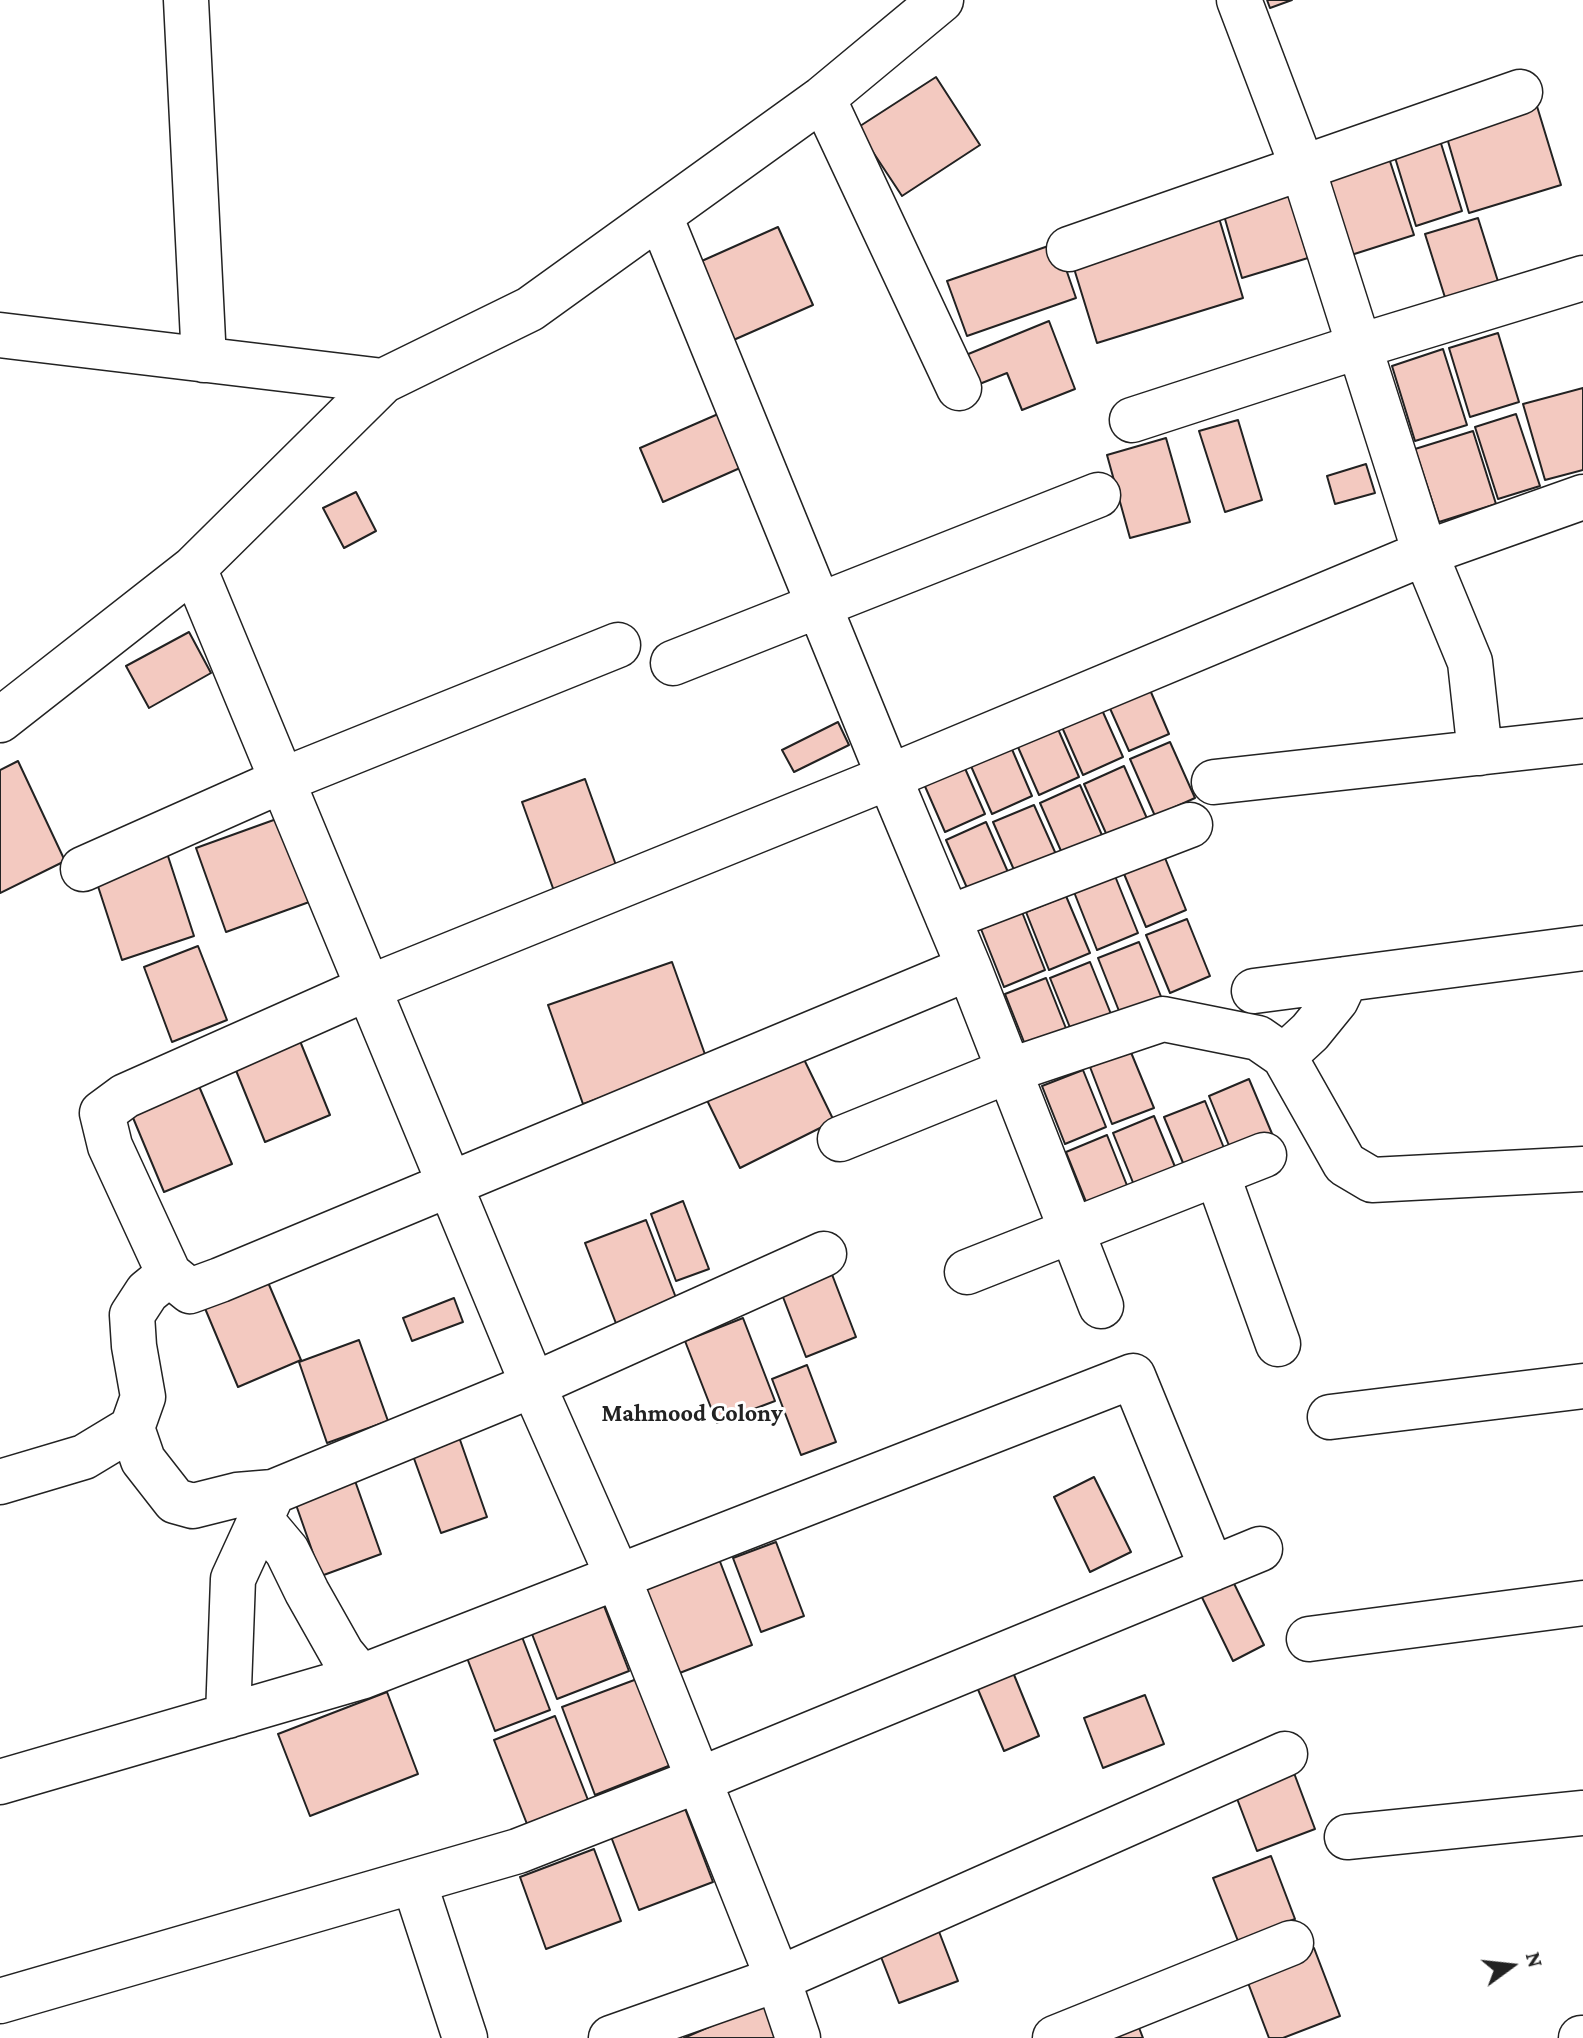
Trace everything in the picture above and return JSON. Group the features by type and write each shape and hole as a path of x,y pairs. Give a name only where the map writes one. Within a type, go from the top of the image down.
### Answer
{"street":[{"path":"186,0 204,360"},
{"path":"0,720 194,568 383,381 530,309 823,98 941,0"},
{"path":"1239,0 1302,166 1425,553 1470,662 1480,753"},
{"path":"1069,249 1520,92"},
{"path":"823,98 959,388"},
{"path":"660,216 969,968 1101,1306"},
{"path":"1132,420 1583,278"},
{"path":"0,335 383,381"},
{"path":"673,663 1098,495"},
{"path":"969,968 190,1291 169,1274 110,1146 102,1113 125,1096 368,988 889,777 1425,553 1583,497"},
{"path":"194,568 533,1385 618,1577 778,1979 798,2038"},
{"path":"83,869 283,780 618,645"},
{"path":"1214,782 1583,741"},
{"path":"948,918 1190,825"},
{"path":"1254,991 1583,948"},
{"path":"1284,1056 1310,1032 1336,1000 1346,979"},
{"path":"840,1139 1008,1071 1163,1019 1258,1038 1284,1056 1345,1164 1372,1180 1583,1169"},
{"path":"967,1272 1264,1155"},
{"path":"1217,1174 1278,1344"},
{"path":"228,1716 233,1579 267,1506 824,1254"},
{"path":"169,1274 147,1292 132,1315 143,1397 132,1428 143,1460 175,1501 193,1506 237,1495 267,1506 307,1592 342,1654 361,1677"},
{"path":"0,1782 361,1677 1133,1376 1212,1569"},
{"path":"1330,1417 1583,1386"},
{"path":"0,1482 84,1457 132,1428"},
{"path":"193,1506 213,1531 233,1579"},
{"path":"0,2001 518,1851 699,1780 1260,1549"},
{"path":"1309,1639 1583,1603"},
{"path":"611,2038 778,1979 1285,1754"},
{"path":"1347,1837 1583,1813"},
{"path":"414,1882 465,2038"},
{"path":"1055,2038 1291,1943"}],"building":[{"path":"1267,0 1292,0 1270,8"},
{"path":"936,77 980,145 902,196 857,128"},
{"path":"1536,103 1561,185 1469,213 1445,131"},
{"path":"1439,137 1462,211 1416,226 1393,151"},
{"path":"1387,152 1414,235 1348,256 1321,173"},
{"path":"1288,192 1308,258 1242,278 1223,212"},
{"path":"1219,218 1243,298 1097,343 1072,262"},
{"path":"1478,218 1501,291 1448,307 1425,234"},
{"path":"778,227 813,305 729,342 695,264"},
{"path":"1057,243 1076,298 967,336 947,281"},
{"path":"1049,321 1075,389 1022,410 1007,373 972,387 961,357"},
{"path":"1498,333 1519,402 1470,417 1449,348"},
{"path":"1443,349 1467,425 1415,441 1392,366"},
{"path":"1583,388 1583,470 1545,480 1523,404"},
{"path":"725,411 749,464 663,502 640,448"},
{"path":"1516,414 1540,486 1498,499 1475,427"},
{"path":"1238,420 1262,500 1225,512 1199,431"},
{"path":"1473,431 1496,504 1439,522 1415,449"},
{"path":"1166,438 1190,522 1130,538 1107,455"},
{"path":"1366,464 1375,493 1335,504 1327,476"},
{"path":"356,492 376,531 344,548 323,508"},
{"path":"189,632 211,673 149,708 126,666"},
{"path":"1144,676 1169,734 1129,751 1104,695"},
{"path":"1098,701 1123,757 1083,775 1058,718"},
{"path":"1054,720 1079,777 1039,795 1014,738"},
{"path":"838,722 849,745 794,772 782,750"},
{"path":"1008,740 1032,796 992,814 967,757"},
{"path":"1170,742 1195,798 1155,816 1130,759"},
{"path":"960,757 985,814 945,832 920,775"},
{"path":"18,761 65,861 0,893 0,770"},
{"path":"1124,766 1149,823 1109,840 1084,784"},
{"path":"585,779 617,868 554,891 522,802"},
{"path":"1080,785 1105,842 1065,860 1040,803"},
{"path":"1034,805 1059,861 1018,879 993,822"},
{"path":"282,817 312,901 226,932 196,848"},
{"path":"986,822 1011,879 971,897 946,840"},
{"path":"166,850 194,936 122,960 94,874"},
{"path":"1163,853 1186,910 1146,927 1122,869"},
{"path":"1115,876 1138,933 1097,950 1074,892"},
{"path":"1066,896 1090,953 1049,970 1026,912"},
{"path":"1022,912 1045,970 1004,987 981,929"},
{"path":"1187,919 1210,976 1170,993 1146,935"},
{"path":"1139,942 1162,999 1121,1016 1098,958"},
{"path":"198,946 227,1020 172,1042 144,967"},
{"path":"672,962 707,1060 583,1104 548,1005"},
{"path":"1090,962 1113,1019 1073,1035 1050,978"},
{"path":"1046,978 1069,1036 1028,1052 1005,994"},
{"path":"300,1041 330,1115 265,1142 235,1068"},
{"path":"797,1045 834,1121 740,1168 703,1092"},
{"path":"1130,1050 1154,1108 1112,1124 1090,1067"},
{"path":"1083,1070 1106,1127 1065,1144 1042,1086"},
{"path":"193,1072 232,1164 164,1192 126,1101"},
{"path":"1249,1079 1273,1136 1232,1153 1209,1096"},
{"path":"1205,1101 1228,1158 1188,1175 1164,1117"},
{"path":"1154,1116 1178,1174 1136,1190 1113,1133"},
{"path":"1107,1135 1130,1193 1089,1209 1066,1152"},
{"path":"683,1201 709,1269 676,1281 651,1214"},
{"path":"646,1220 678,1303 617,1326 585,1243"},
{"path":"828,1264 856,1337 806,1357 778,1284"},
{"path":"267,1280 301,1360 238,1387 204,1306"},
{"path":"454,1298 463,1322 412,1341 403,1318"},
{"path":"743,1318 775,1401 717,1423 685,1341"},
{"path":"359,1340 388,1421 327,1443 299,1362"},
{"path":"807,1365 836,1442 801,1455 772,1379"},
{"path":"459,1437 487,1517 441,1533 412,1453"},
{"path":"1094,1477 1131,1552 1090,1572 1054,1497"},
{"path":"354,1478 381,1554 321,1576 294,1499"},
{"path":"776,1542 804,1616 761,1632 733,1558"},
{"path":"719,1559 752,1645 677,1674 644,1588"},
{"path":"1225,1565 1264,1645 1233,1661 1194,1581"},
{"path":"599,1593 629,1671 557,1699 527,1621"},
{"path":"519,1629 550,1710 495,1731 464,1650"},
{"path":"1010,1665 1039,1736 1004,1751 974,1680"},
{"path":"637,1679 671,1765 595,1795 562,1707"},
{"path":"387,1692 418,1774 310,1816 278,1734"},
{"path":"1145,1695 1164,1744 1103,1768 1084,1718"},
{"path":"555,1716 588,1800 527,1824 494,1740"},
{"path":"1294,1773 1315,1829 1257,1851 1236,1796"},
{"path":"684,1806 713,1882 639,1910 610,1834"},
{"path":"594,1849 621,1921 546,1949 520,1877"},
{"path":"1271,1856 1295,1919 1238,1941 1213,1878"},
{"path":"933,1916 958,1981 899,2003 874,1939"},
{"path":"1314,1948 1340,2016 1283,2038 1269,2038 1245,1975"},
{"path":"764,2003 779,2038 684,2038"},
{"path":"1138,2025 1143,2038 1105,2038"}],"district":[{"name":"Mahmood Colony","path":"692,1414"}]}
